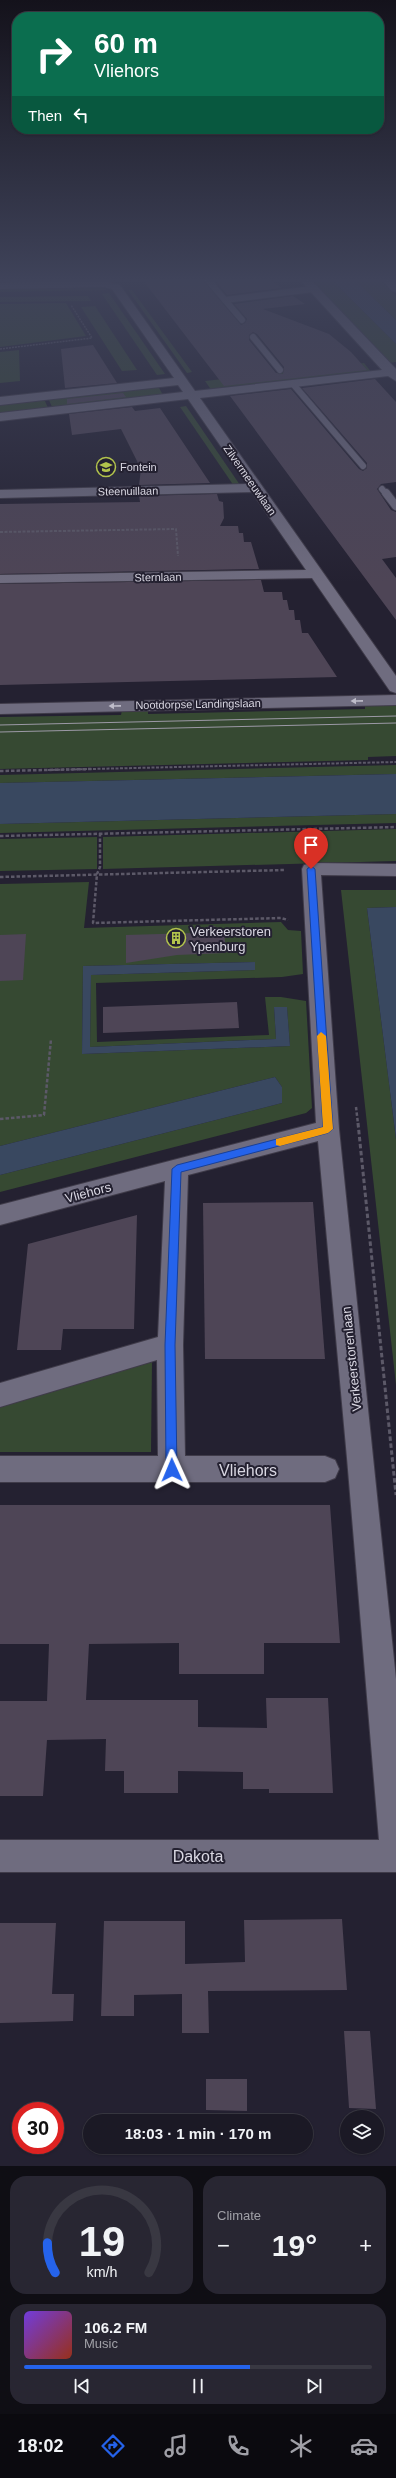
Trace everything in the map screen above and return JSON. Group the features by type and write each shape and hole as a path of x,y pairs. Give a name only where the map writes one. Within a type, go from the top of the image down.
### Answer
{"street":[{"path":"0,401 195,380"},
{"path":"0,417 337,380"},
{"name":"Zilvermeeuwlaan","path":"181,382 396,688"},
{"name":"Steenuillaan","path":"0,494 256,488"},
{"name":"Sternlaan","path":"0,579 316,574"},
{"name":"Nootdorpse Landingslaan","path":"0,708 396,700"},
{"path":"311,869 396,870"},
{"name":"Verkeerstorenlaan","path":"311,869 313,925 328,1129 362,1474 396,1849"},
{"name":"Vliehors","path":"0,1215 328,1129"},
{"path":"172,1470 170,1345 177,1169"},
{"path":"0,1395 170,1345"},
{"name":"Vliehors","path":"0,1469 325,1469"},
{"name":"Dakota","path":"0,1856 396,1856"}],"lane":[{"path":"293,384 363,466"},
{"path":"382,489 395,505"}],"path":[{"path":"0,532 176,529 180,576"},
{"path":"0,771 396,762"},
{"path":"0,836 396,827"},
{"path":"100,833 100,867 97,874 93,923 281,918 298,925 313,925"},
{"path":"0,877 311,869"},
{"path":"0,1119 44,1115 50,1039"},
{"path":"355,1099 396,1495"}],"green space":[{"path":"0,380 20,380 20,381 0,383"},
{"path":"213,380 309,380 212,391 205,381"},
{"path":"158,386 164,397 53,409 48,398"},
{"path":"44,399 49,410 0,415 0,404"},
{"path":"186,406 240,485 234,486 180,407"},
{"path":"396,703 396,756 368,757 368,760 0,769 0,717 121,715 122,710 148,709 148,714 365,709 365,704"},
{"path":"396,765 396,774 0,783 0,775"},
{"path":"396,814 396,823 0,833 0,824"},
{"path":"396,829 396,861 103,869 103,837"},
{"path":"97,837 97,869 0,871 0,839"},
{"path":"89,882 84,928 281,922 288,930 301,931 303,974 282,977 96,983 97,1042 269,1035 265,997 281,997 306,1001 312,1108 306,1113 0,1192 0,1175 282,1103 282,1087 275,1077 0,1146 0,884","holes":["255,962 255,970 91,975 90,1047 276,1039 274,1007 287,1008 290,1046 82,1054 83,966"]},
{"path":"341,890 396,890 396,907 367,908 396,1139 396,1385"},
{"path":"152,1360 151,1452 0,1452 0,1403"}],"water":[{"path":"396,774 396,814 0,824 0,783"},
{"path":"396,907 396,1139 367,908"},
{"path":"255,962 255,970 91,975 90,1047 276,1039 274,1007 287,1007 290,1046 82,1054 83,966"},
{"path":"275,1077 282,1087 282,1103 0,1175 0,1146"}],"building":[{"path":"64,380 115,380 117,383 65,388"},
{"path":"219,380 277,380 224,386"},
{"path":"376,380 396,402 396,482 381,484 377,489 391,510 396,512 396,557 382,559 396,578 396,620 230,396 291,389 359,469 363,471 367,468 367,463 302,388"},
{"path":"123,393 126,397 67,404 67,399"},
{"path":"132,407 135,411 160,408 210,483 139,485 141,469 121,429 72,435 69,414"},
{"path":"217,494 219,501 223,502 224,518 220,526 238,526 239,533 243,533 244,542 251,542 259,569 0,574 0,504 140,502 139,496"},
{"path":"261,580 264,592 282,592 283,600 287,600 289,610 294,610 295,620 300,620 302,633 308,633 337,677 0,685 0,584"},
{"name":"Verkeerstoren Ypenburg","path":"211,925 224,930 226,953 177,955 126,963 126,935 195,933"},
{"path":"26,934 23,980 0,981 0,935"},
{"path":"237,1002 239,1028 103,1033 103,1007"},
{"path":"313,1202 325,1359 205,1359 203,1203"},
{"path":"137,1215 134,1329 63,1329 61,1350 17,1350 28,1244"},
{"path":"0,1505 330,1505 340,1643 264,1643 264,1674 179,1674 179,1643 89,1644 86,1700 198,1700 198,1727 267,1728 266,1698 328,1698 333,1793 269,1793 269,1789 243,1789 243,1772 178,1771 178,1793 124,1793 124,1771 105,1771 106,1739 47,1740 43,1796 0,1796 0,1701 47,1701 49,1644 0,1644"},
{"path":"342,1919 347,1990 208,1991 209,2033 182,2033 182,1994 134,1995 134,2016 101,2016 104,1921 185,1921 185,1964 245,1962 244,1920"},
{"path":"0,1923 56,1923 52,1994 74,1994 73,2021 0,2023"},
{"path":"344,2031 370,2031 376,2109 349,2108"},
{"path":"206,2079 247,2079 247,2111 206,2110"}],"tram line":[{"path":"0,725 396,716"},
{"path":"0,732 396,723"}],"slow traffic":[{"path":"280,1142 328,1129 321,1036"}],"place":[{"name":"Fontein","path":"106,467"},
{"name":"Verkeerstoren Ypenburg","path":"176,938"}],"route":[{"path":"172,1470 170,1345 177,1169 328,1129 311,894 311,869"}]}
